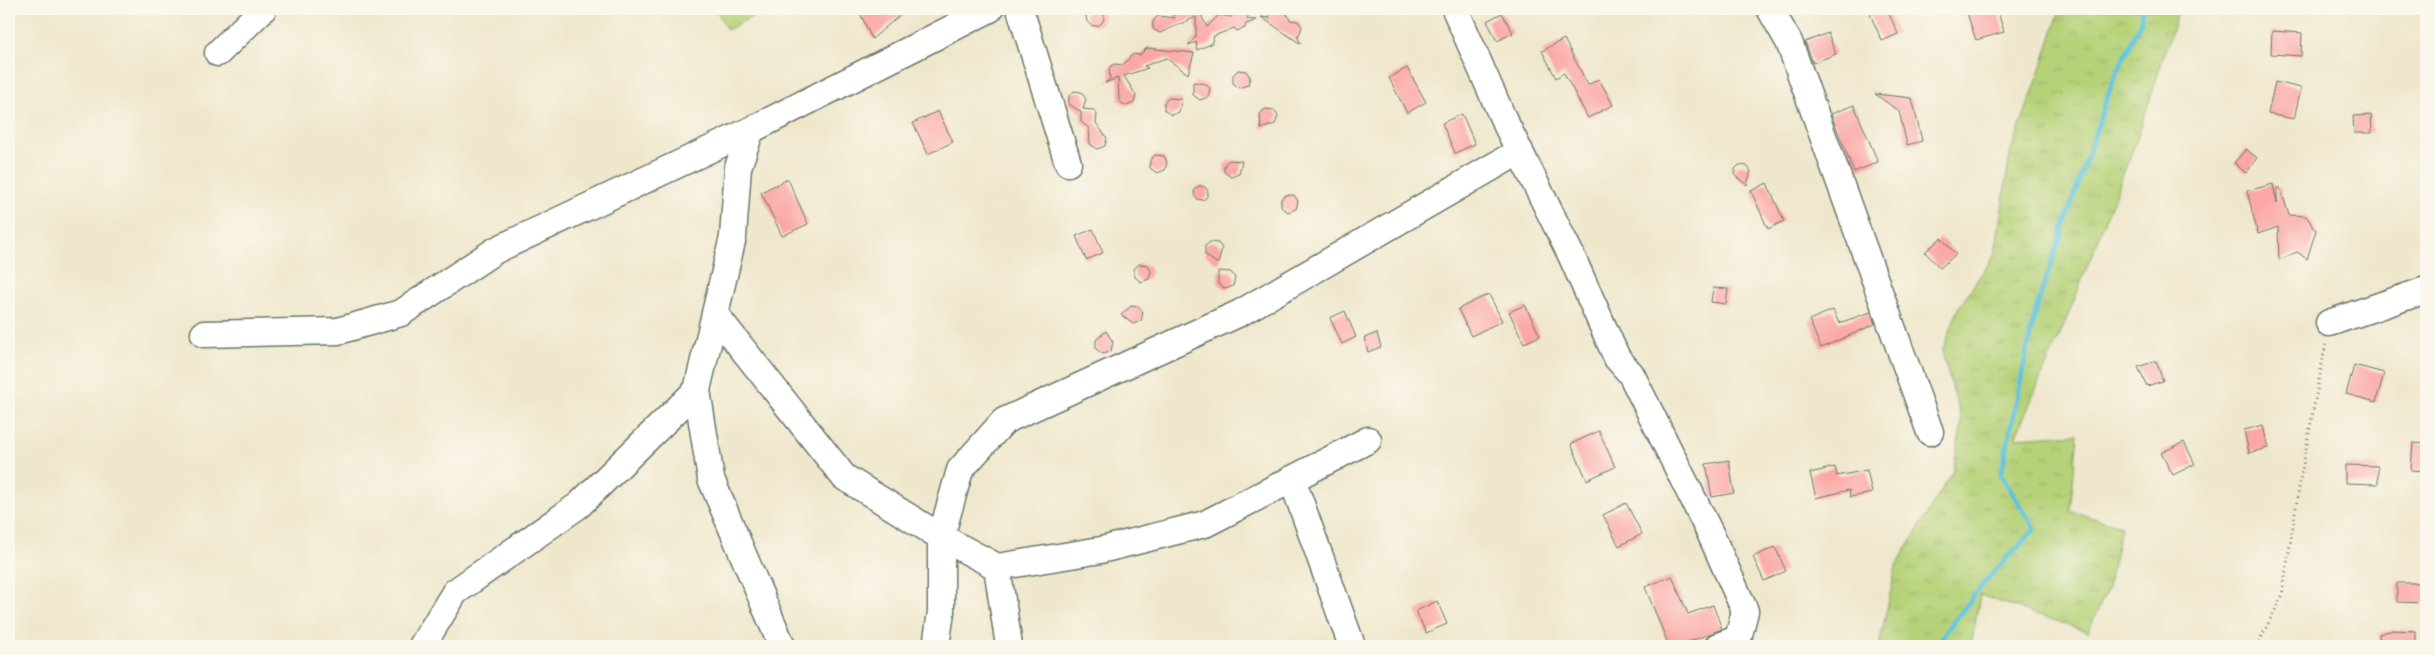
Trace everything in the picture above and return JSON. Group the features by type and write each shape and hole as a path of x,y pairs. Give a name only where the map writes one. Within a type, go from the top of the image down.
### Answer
{"street":[{"path":"218,53 263,9"},
{"path":"204,334 338,331 401,313 496,250 751,130 990,9"},
{"path":"1020,9 1068,163"},
{"path":"1455,9 1502,116 1618,358 1631,374 1711,535 1745,611 1738,639 1718,646"},
{"path":"1770,9 1789,42 1930,432"},
{"path":"751,130 738,166 733,237 697,390 711,480 782,646"},
{"path":"936,646 941,612 941,537 960,470 1004,421 1240,313 1520,151"},
{"path":"2329,323 2426,290"},
{"path":"715,314 844,477 941,537 997,567 1101,550 1205,524 1368,440"},
{"path":"422,646 455,592 579,505 697,390"},
{"path":"1292,479 1352,646"},
{"path":"997,567 1009,646"}],"path":[{"path":"2256,646 2282,596 2300,481 2329,323"}],"green space":[{"path":"716,9 767,9 727,30"},
{"path":"2060,9 2179,9 2137,139 2069,313 2015,438 2078,434 2070,511 2121,526 2108,588 2088,632 1980,595 1971,646 1879,646 1896,566 1953,471 1962,422 1942,352 1959,307 1995,254 2010,154 2043,63"}],"building":[{"path":"1095,8 1101,11 1104,17 1101,23 1095,26 1089,23 1086,17 1089,11"},
{"path":"858,9 907,9 872,39"},
{"path":"1171,9 1214,9 1201,15 1207,27 1219,15 1231,17 1235,13 1249,14 1247,19 1257,20 1246,24 1245,28 1237,31 1234,28 1214,36 1211,44 1197,50 1196,42 1188,45 1196,37 1196,17 1160,33 1153,29 1153,21 1158,16 1175,18"},
{"path":"1266,9 1285,9 1290,20 1298,21 1302,27 1297,36 1301,44 1261,17 1270,18"},
{"path":"1881,9 1887,9 1898,34 1882,41 1870,14"},
{"path":"1981,9 1997,9 2004,32 1976,40 1967,13"},
{"path":"1502,13 1513,33 1497,41 1487,21"},
{"path":"2272,31 2302,33 2301,56 2271,54"},
{"path":"1828,33 1836,54 1813,63 1805,42"},
{"path":"1564,39 1588,85 1599,79 1613,105 1588,118 1564,73 1556,78 1542,51"},
{"path":"1147,48 1194,53 1188,74 1166,58 1144,66 1148,68 1124,76 1136,95 1134,103 1126,106 1119,101 1118,78 1105,83 1110,79 1109,68 1114,64 1123,65 1133,54 1140,55"},
{"path":"1407,68 1426,102 1407,113 1389,78"},
{"path":"1238,70 1246,71 1250,77 1248,85 1239,88 1233,83 1233,75"},
{"path":"1193,82 1206,84 1210,89 1208,97 1200,100 1193,95"},
{"path":"2275,82 2301,88 2294,119 2268,114"},
{"path":"1074,91 1081,92 1086,99 1083,109 1094,110 1097,115 1096,123 1107,138 1105,146 1097,149 1090,144 1089,128 1081,122 1081,112 1069,104 1069,96"},
{"path":"1875,94 1912,98 1922,141 1907,145 1899,111"},
{"path":"1169,98 1182,99 1179,112 1171,115 1164,110 1164,102"},
{"path":"1854,105 1878,162 1854,172 1831,114"},
{"path":"1265,109 1274,110 1278,116 1275,124 1261,129 1260,114"},
{"path":"938,111 953,142 928,154 913,123"},
{"path":"1462,114 1475,144 1455,153 1442,123"},
{"path":"2371,115 2372,133 2354,133 2353,116"},
{"path":"2246,149 2257,158 2246,173 2234,163"},
{"path":"1155,155 1164,156 1167,162 1165,170 1157,173 1150,168 1150,160"},
{"path":"1229,160 1242,161 1239,174 1231,177 1224,172 1224,165"},
{"path":"1739,165 1747,166 1751,171 1747,185 1735,176 1735,169"},
{"path":"788,179 808,224 782,236 761,192"},
{"path":"1767,183 1784,221 1768,229 1751,191"},
{"path":"2273,184 2277,204 2277,188 2280,188 2289,215 2306,216 2316,230 2307,259 2297,252 2279,260 2278,227 2258,234 2247,191"},
{"path":"1198,186 1204,186 1208,193 1204,200 1198,200 1194,196 1194,190"},
{"path":"1286,195 1294,195 1298,201 1296,209 1288,212 1281,207 1281,199"},
{"path":"1093,229 1103,253 1086,260 1076,236"},
{"path":"1941,238 1956,254 1940,268 1925,252"},
{"path":"1210,242 1218,243 1222,248 1218,264 1205,255 1205,246"},
{"path":"1139,264 1148,265 1151,271 1149,279 1141,282 1135,277 1134,269"},
{"path":"1218,271 1231,272 1235,278 1233,286 1225,289 1218,284"},
{"path":"1713,288 1728,289 1726,304 1711,302"},
{"path":"1489,294 1502,321 1471,336 1458,309"},
{"path":"1525,305 1540,336 1524,343 1509,312"},
{"path":"1131,306 1139,307 1143,312 1141,321 1133,324 1121,315"},
{"path":"1833,310 1839,323 1871,312 1875,324 1821,348 1809,320"},
{"path":"1345,311 1356,337 1342,344 1330,318"},
{"path":"1106,331 1113,342 1111,351 1103,354 1096,349 1096,340"},
{"path":"1377,333 1381,347 1368,352 1364,338"},
{"path":"2156,361 2163,381 2147,386 2138,367"},
{"path":"2354,365 2384,373 2376,402 2346,394"},
{"path":"2263,425 2268,448 2249,453 2244,430"},
{"path":"1599,431 1615,467 1587,480 1571,444"},
{"path":"2184,442 2195,464 2173,475 2161,453"},
{"path":"2413,443 2426,444 2426,471 2411,470"},
{"path":"1729,460 1734,493 1712,497 1706,464"},
{"path":"2345,465 2378,466 2378,484 2345,483"},
{"path":"1835,467 1837,476 1867,470 1872,493 1850,497 1849,490 1816,498 1810,473"},
{"path":"1626,503 1642,534 1619,546 1603,515"},
{"path":"1775,547 1786,571 1764,581 1753,557"},
{"path":"1672,576 1688,614 1713,605 1722,629 1686,643 1688,646 1669,646 1645,587"},
{"path":"2397,583 2426,583 2426,603 2397,602"},
{"path":"1437,601 1447,624 1426,633 1416,611"},
{"path":"2393,630 2416,631 2416,646 2380,646 2379,634"}],"waterway":[{"path":"1935,646 1987,579 2035,529 2001,475 2035,312 2112,83 2141,21 2142,9"}]}
